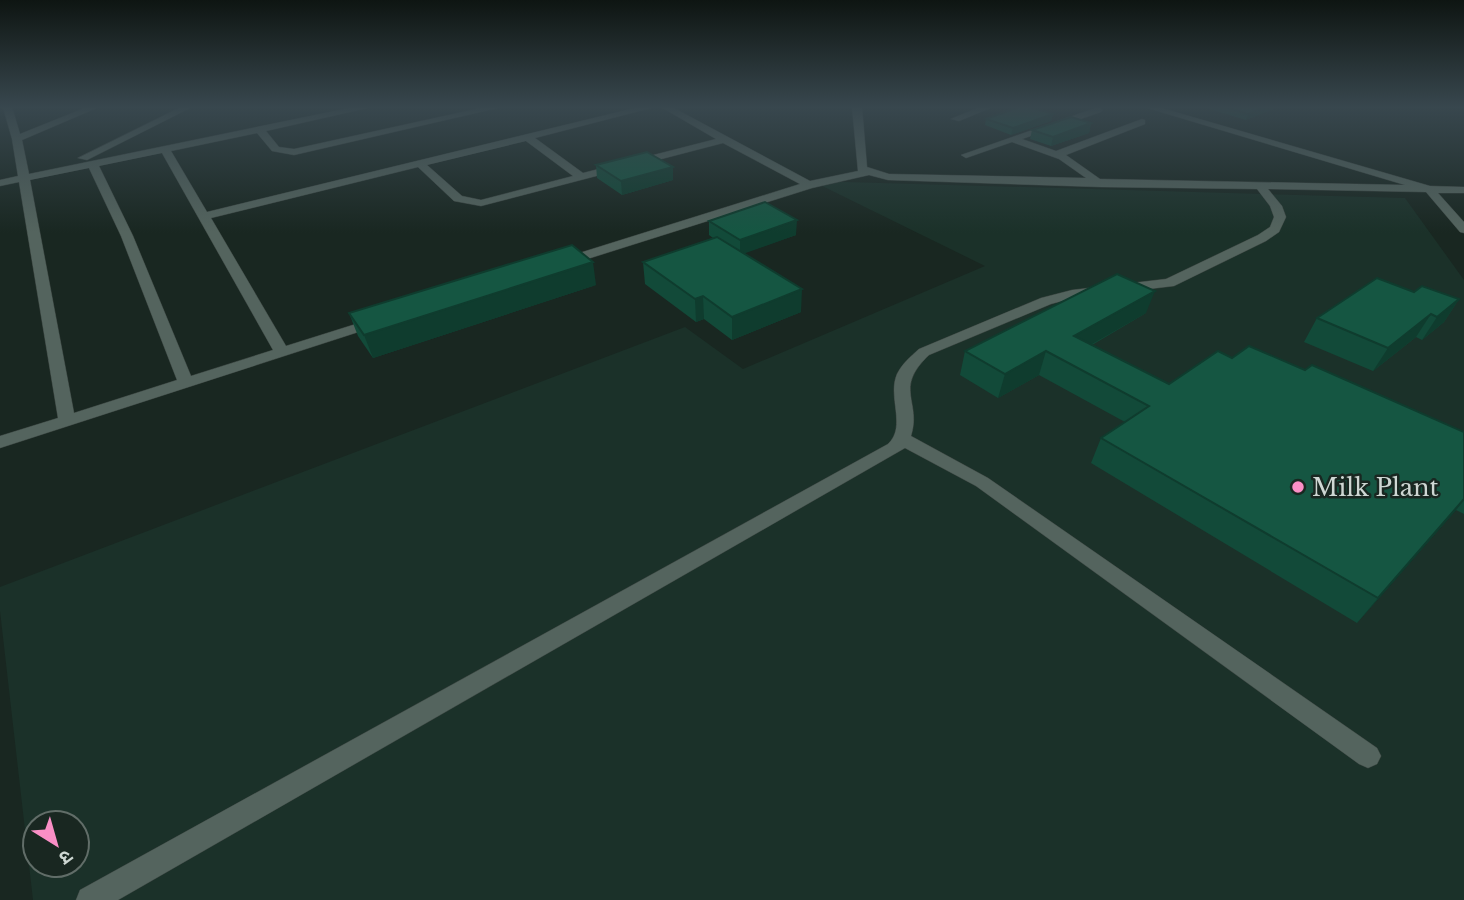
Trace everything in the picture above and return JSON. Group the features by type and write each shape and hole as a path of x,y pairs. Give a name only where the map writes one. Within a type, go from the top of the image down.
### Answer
{"street":[{"path":"19,149 66,421"},
{"path":"57,170 101,149"},
{"path":"0,183 159,149"},
{"path":"165,149 282,352"},
{"path":"276,149 294,152 308,149"},
{"path":"202,217 475,149"},
{"path":"544,149 582,177"},
{"path":"418,162 458,199 472,203 688,149"},
{"path":"744,149 809,185"},
{"path":"859,149 860,164 867,172"},
{"path":"966,155 983,149"},
{"path":"1043,149 1058,154 1101,184"},
{"path":"1058,154 1071,149"},
{"path":"1292,149 1429,189 1464,229"},
{"path":"92,163 127,236 186,382"},
{"path":"546,268 809,185 867,172 898,179 1464,190"},
{"path":"90,900 885,454 899,444 901,438 902,373 911,361 924,352 1046,301 1072,294 1169,283 1239,251 1275,229 1280,217 1276,206 1261,187"},
{"path":"0,442 388,318"},
{"path":"901,438 982,482 1368,756"}],"shaded area":[{"path":"812,181 1405,198 1464,280 1464,900 33,900 31,879 91,879 91,809 23,809 0,611 0,587 685,327 743,369 985,266"}],"building":[{"path":"647,152 673,167 621,181 596,165"},
{"path":"765,202 797,220 740,240 709,221"},
{"path":"717,237 802,289 732,317 703,296 695,299 643,262"},
{"path":"572,245 593,262 364,335 349,313"},
{"name":"Milk Plant","path":"1117,274 1155,291 1074,336 1169,384 1218,351 1232,358 1249,346 1305,370 1312,365 1464,432 1464,499 1378,598 1101,438 1149,406 1046,351 1005,374 965,351"},
{"path":"1377,278 1414,292 1422,286 1459,299 1437,317 1431,314 1388,348 1317,318"}],"place":[{"name":"Milk Plant","path":"1298,487"}]}
